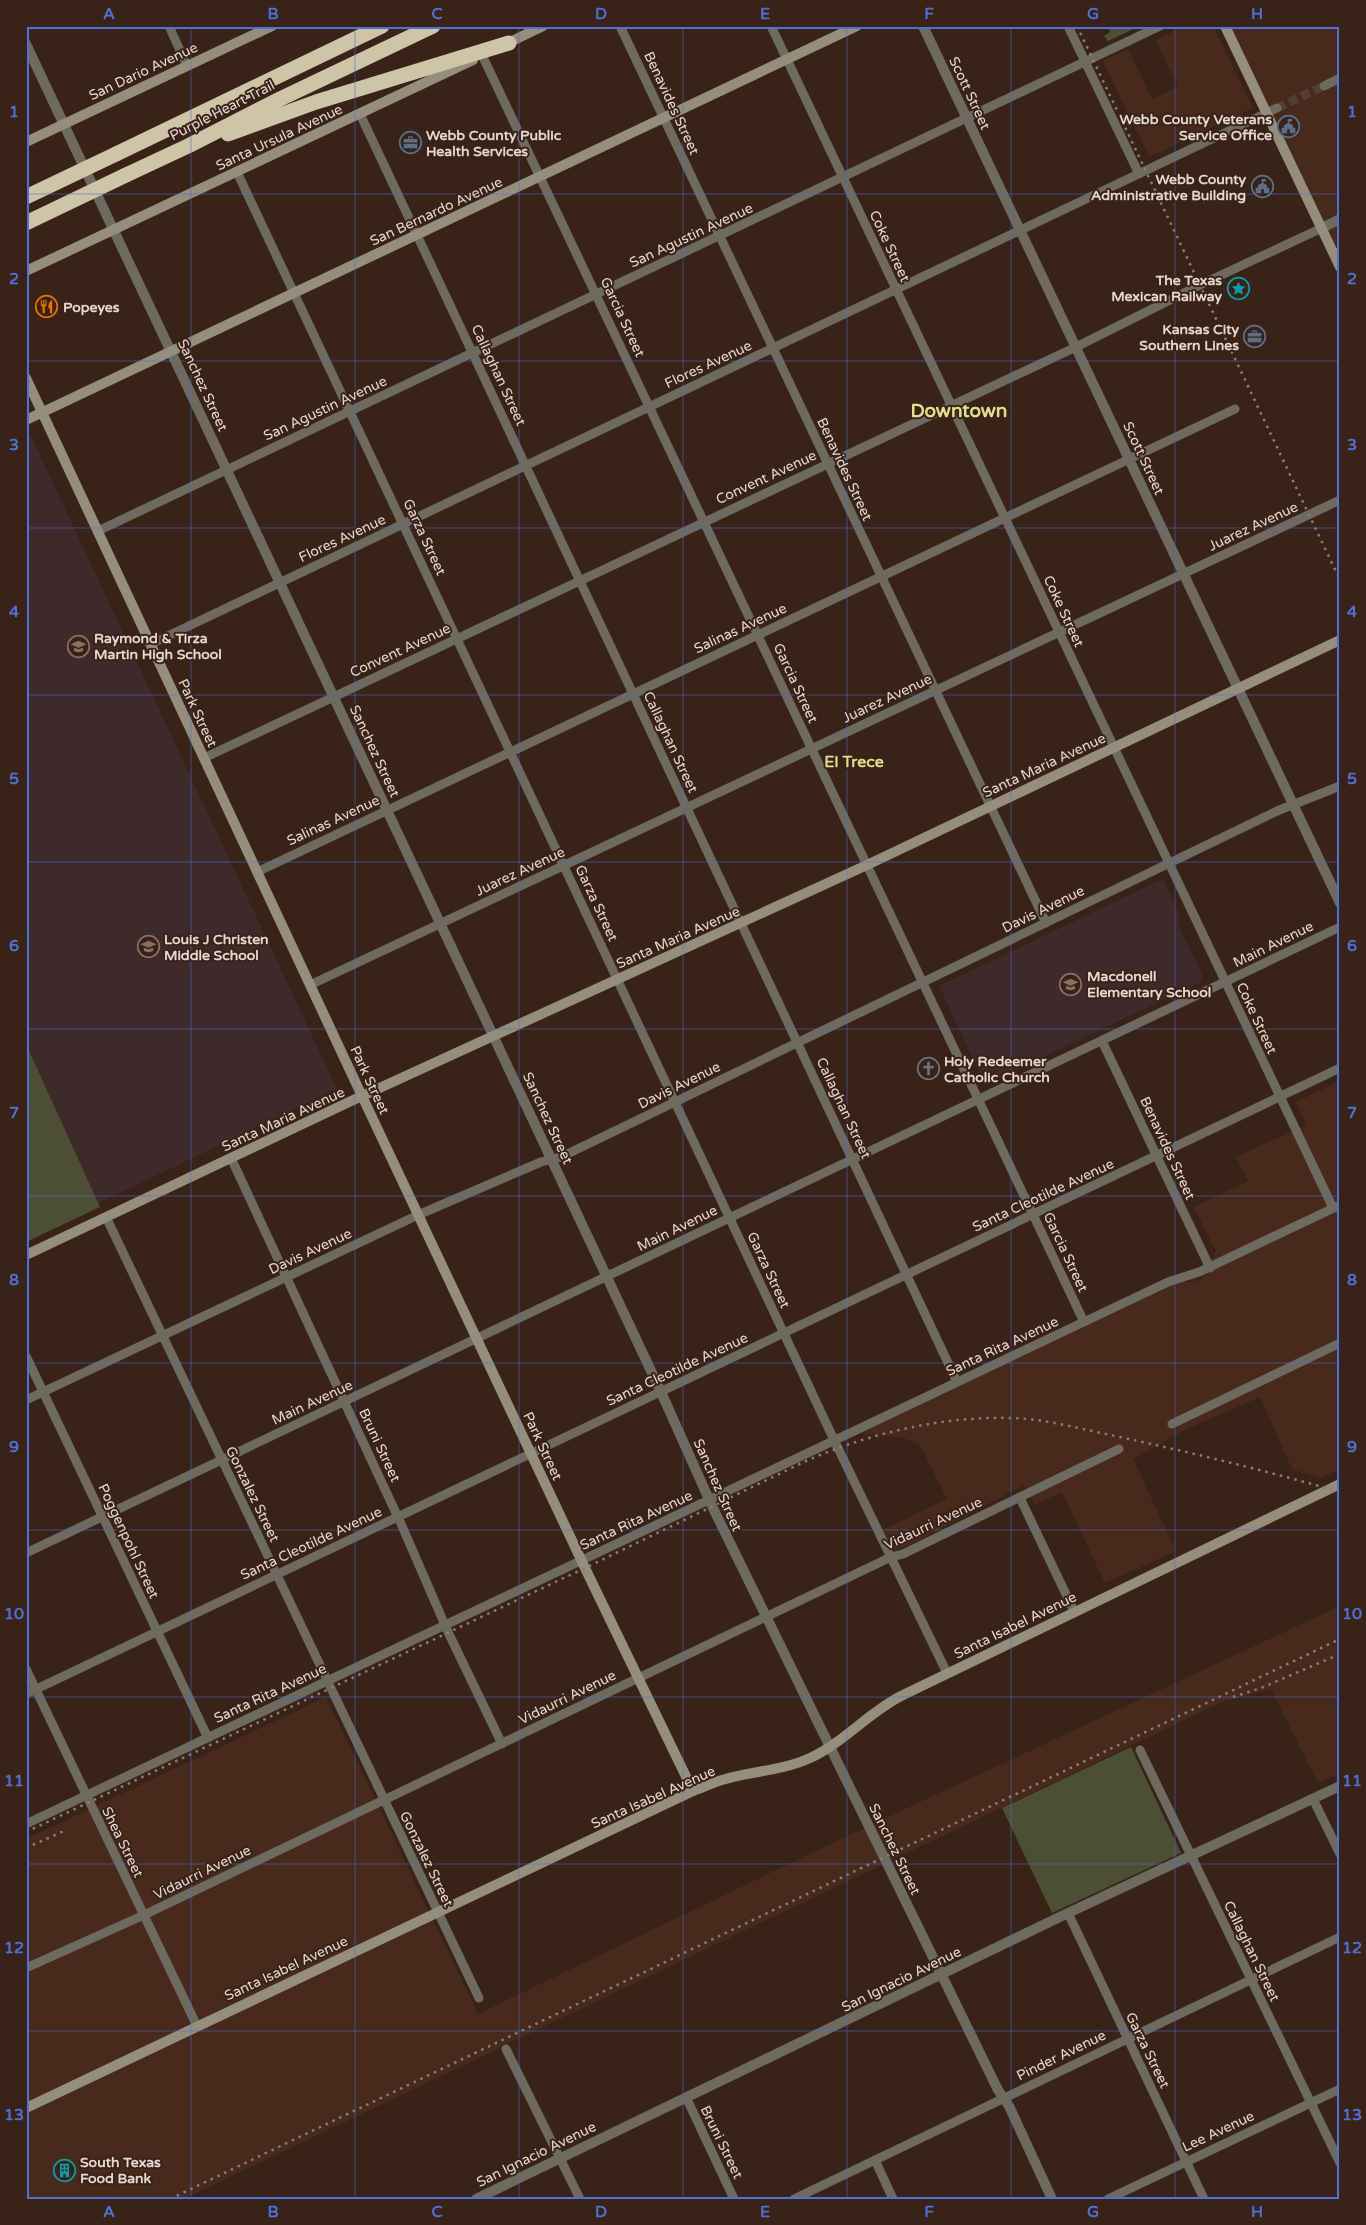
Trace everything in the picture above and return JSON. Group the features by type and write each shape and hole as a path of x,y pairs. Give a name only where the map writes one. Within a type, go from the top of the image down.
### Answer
{"highway":[{"path":"346,44 374,26"},
{"name":"Purple Heart Trail","path":"26,197 382,26"},
{"name":"Purple Heart Trail","path":"26,223 188,146 280,98 433,26"},
{"path":"188,146 316,102 509,43"}],"main road":[{"name":"San Dario Avenue","path":"26,142 272,26"},
{"name":"Santa Ursula Avenue","path":"26,271 543,26"},
{"name":"San Bernardo Avenue","path":"26,420 857,26"},
{"path":"1225,26 1340,267"},
{"name":"Park Street","path":"26,378 418,1215 693,1791"},
{"name":"Santa Maria Avenue","path":"26,1255 362,1096 741,924 1340,640"},
{"name":"Santa Isabel Avenue","path":"26,2108 693,1791 723,1780 773,1771 798,1764 828,1747 880,1707 1074,1611 1340,1484"}],"street":[{"path":"168,26 187,66"},
{"name":"Benavides Street","path":"620,26 1046,923"},
{"name":"Coke Street","path":"771,26 1280,1097 1336,1206"},
{"name":"Scott Street","path":"923,26 1340,903"},
{"path":"1068,26 1139,174"},
{"name":"San Agustin Avenue","path":"98,531 1160,26"},
{"name":"Sanchez Street","path":"26,44 65,123 552,1159 710,1501 828,1747 852,1791 1052,2199"},
{"name":"Garcia Street","path":"482,56 541,176 1084,1322"},
{"path":"1324,86 1340,78"},
{"name":"Flores Avenue","path":"151,644 1277,108"},
{"name":"Callaghan Street","path":"360,114 957,1382"},
{"name":"Garza Street","path":"237,172 835,1442 947,1673"},
{"name":"Convent Avenue","path":"204,758 1076,347 1200,285 1340,219"},
{"name":"Salinas Avenue","path":"257,872 1234,409"},
{"name":"Juarez Avenue","path":"310,985 1340,500"},
{"name":"Davis Avenue","path":"26,1400 418,1215 552,1159 561,1157 1277,811 1340,786"},
{"name":"Main Avenue","path":"26,1553 1340,927"},
{"name":"Benavides Street","path":"1102,1041 1210,1268"},
{"name":"Santa Cleotilde Avenue","path":"26,1694 1340,1068"},
{"name":"Bruni Street","path":"231,1158 398,1517 445,1626 502,1744"},
{"name":"Santa Rita Avenue","path":"26,1824 835,1442 1168,1282 1210,1268 1336,1206"},
{"name":"Gonzalez Street","path":"106,1217 479,1998"},
{"path":"1172,1424 1340,1343"},
{"name":"Poggenpohl Street","path":"26,1356 208,1738"},
{"name":"Vidaurri Avenue","path":"26,1968 144,1916 891,1557 903,1554 1020,1498 1118,1449"},
{"path":"1020,1498 1074,1611"},
{"name":"Shea Street","path":"26,1669 197,2026"},
{"name":"Callaghan Street","path":"1140,1750 1340,2163"},
{"name":"San Ignacio Avenue","path":"476,2199 1068,1914 1340,1786"},
{"path":"1313,1798 1340,1854"},
{"name":"Garza Street","path":"1068,1914 1204,2199"},
{"name":"Pinder Avenue","path":"794,2199 1340,1937"},
{"path":"506,2049 580,2199"},
{"name":"Lee Avenue","path":"1108,2199 1340,2089"},
{"name":"Bruni Street","path":"686,2097 734,2199"},
{"path":"875,2160 893,2199"}],"shaded area":[{"path":"1186,26 1213,26 1253,108 1149,157 1103,61 1128,49 1152,99 1178,87 1156,40"},
{"path":"1225,26 1340,26 1340,267"},
{"name":"Louis J Christen Middle School","path":"30,434 337,1089 98,1203 26,1044 26,436"},
{"name":"Macdonell Elementary School","path":"1163,879 1178,911 1178,925 1202,973 1202,981 987,1084 984,1082 939,986"},
{"path":"1340,1081 1340,1469 1320,1478 1292,1469 1260,1397 1187,1429 1133,1459 1176,1551 1105,1583 1062,1492 1035,1505 1024,1485 906,1547 893,1550 883,1530 947,1499 920,1445 904,1438 859,1433 1169,1284 1201,1280 1216,1251 1194,1207 1248,1181 1236,1157 1306,1125 1296,1102"},
{"path":"1340,1606 1340,1773 1318,1783 1271,1689 1222,1702 184,2199 26,2199 26,1839 326,1697 478,2014 843,1838"}],"green space":[{"path":"1108,26 1140,26 1108,41 1104,36 1110,32"},
{"path":"26,1044 100,1207 26,1242"},
{"path":"1131,1747 1181,1853 1052,1913 1002,1808"}],"tunnel":[{"path":"1277,108 1324,86"}],"railway":[{"path":"1077,26 1340,580"},
{"path":"26,1832 585,1568 806,1461 855,1442 907,1428 933,1423 986,1418 1039,1420 1202,1456 1340,1492"},
{"path":"170,2199 1340,1639"},
{"path":"1233,1697 1261,1688 1340,1654"},
{"path":"26,1848 64,1831"}],"place":[{"name":"Webb County Veterans Service Office","path":"1288,127"},
{"name":"Webb County Public Health Services","path":"410,143"},
{"name":"Webb County Administrative Building","path":"1262,187"},
{"name":"The Texas Mexican Railway","path":"1238,288"},
{"name":"Popeyes","path":"47,307"},
{"name":"Kansas City Southern Lines","path":"1255,337"},
{"name":"Raymond & Tirza Martin High School","path":"78,646"},
{"name":"Louis J Christen Middle School","path":"148,947"},
{"name":"Macdonell Elementary School","path":"1071,984"},
{"name":"Holy Redeemer Catholic Church","path":"928,1069"},
{"name":"South Texas Food Bank","path":"64,2170"}],"district":[{"name":"Downtown","path":"959,410"},
{"name":"El Trece","path":"854,761"}]}
